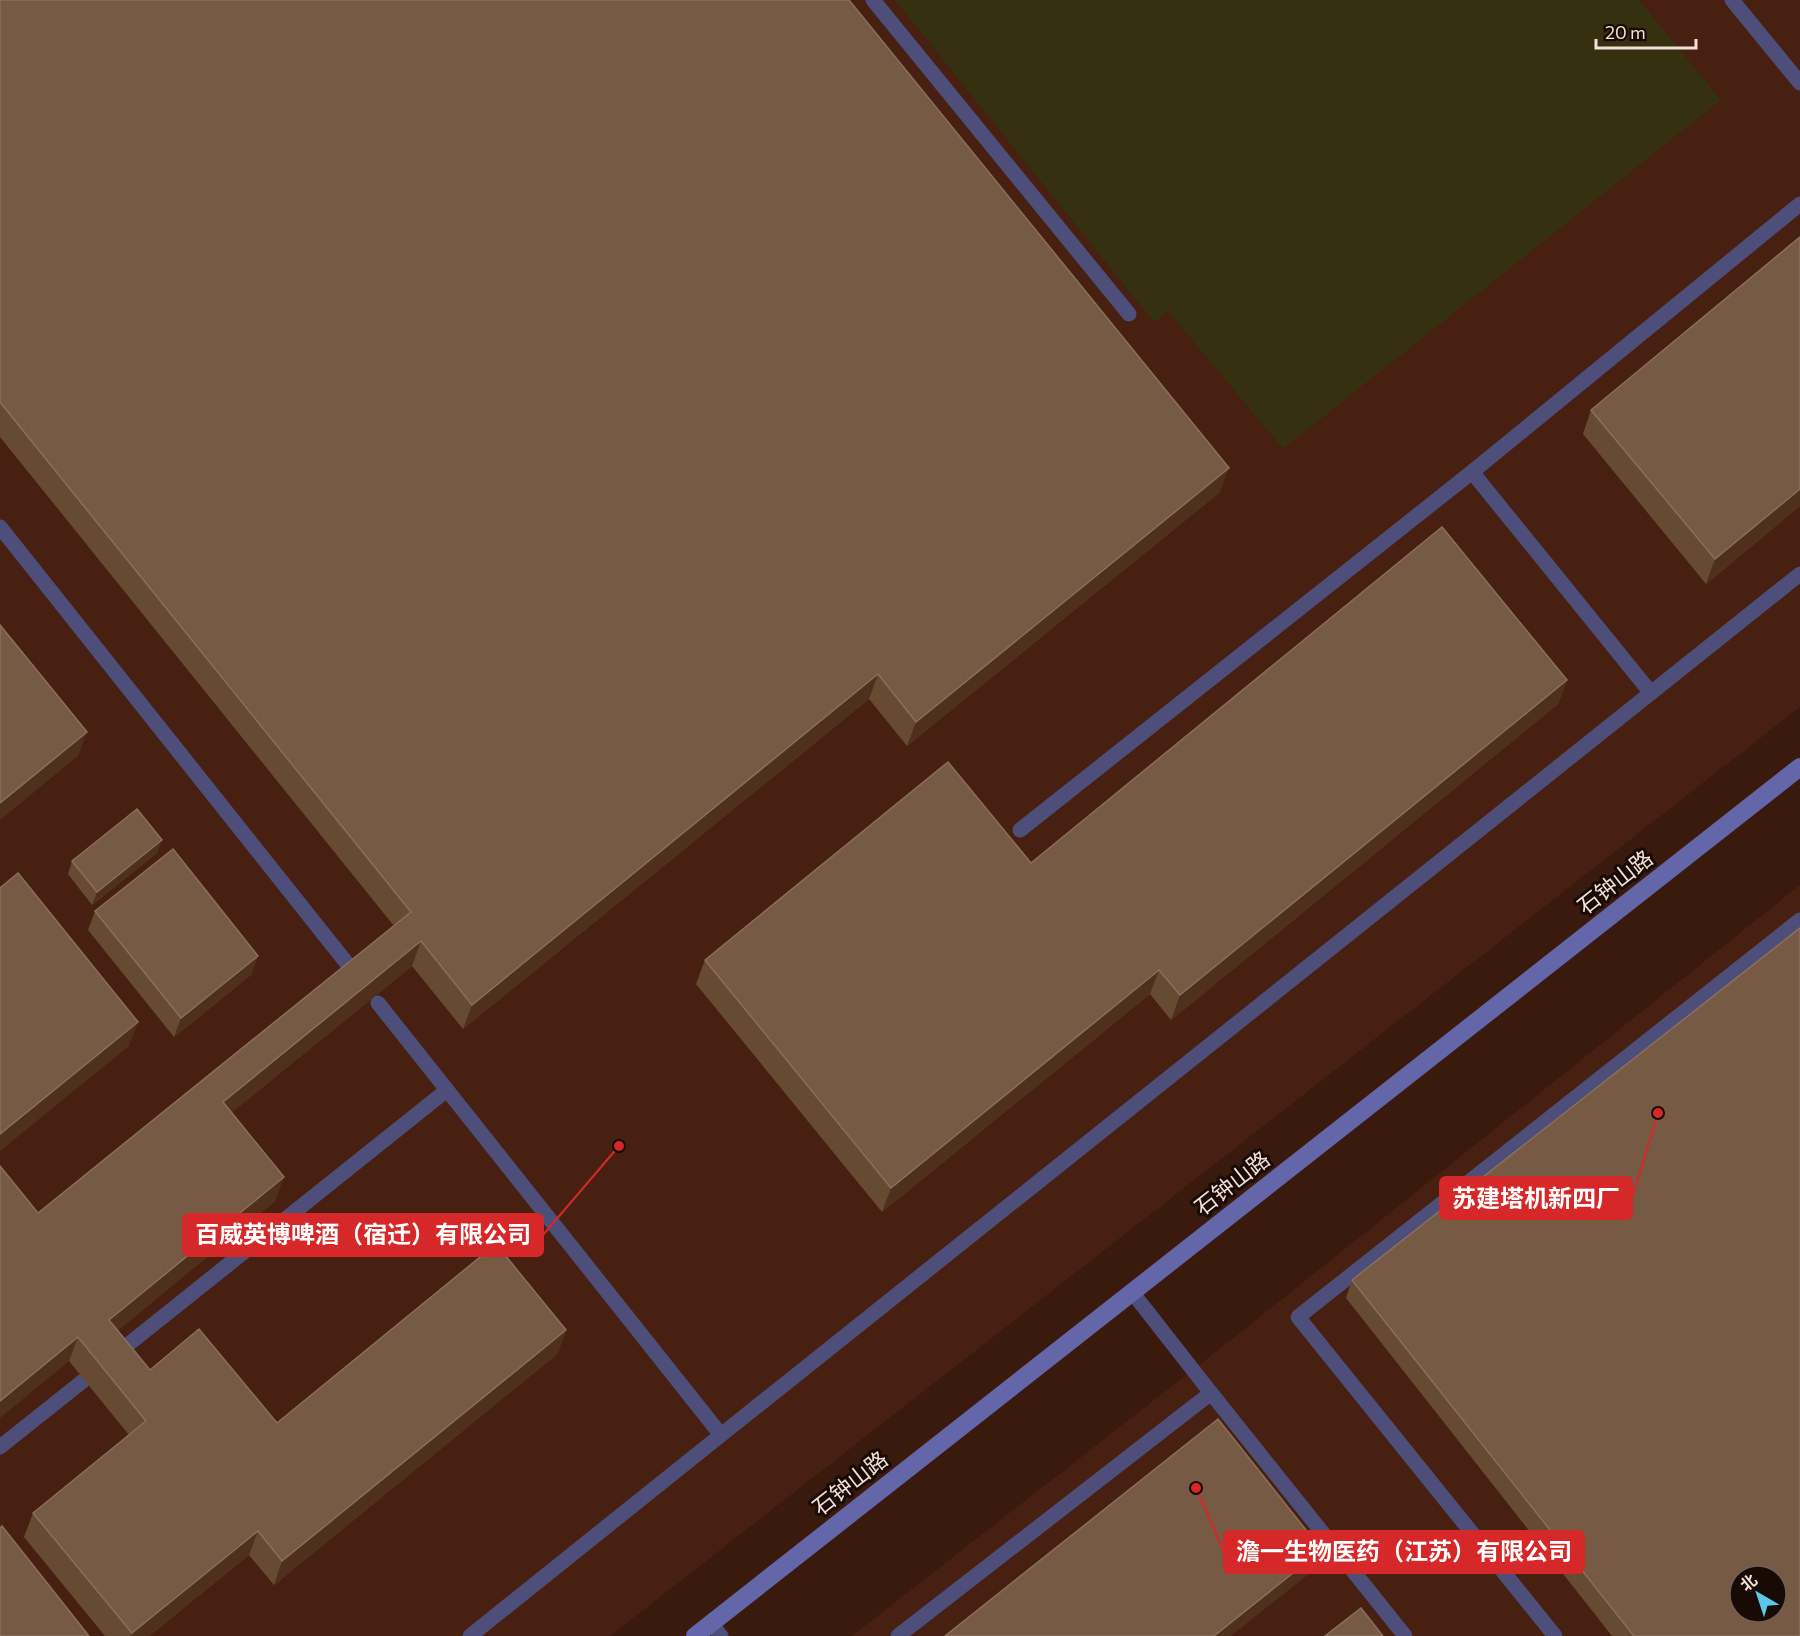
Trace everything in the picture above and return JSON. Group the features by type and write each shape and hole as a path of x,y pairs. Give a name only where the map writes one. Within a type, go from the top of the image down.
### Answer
{"street":[{"name":"石钟山路","path":"695,1636 716,1630 1132,1292 1800,767"}],"lane":[{"path":"873,0 1129,314"},
{"path":"1732,0 1800,83"},
{"path":"1020,830 1472,472 1800,204"},
{"path":"1472,472 1651,693"},
{"path":"0,527 349,966"},
{"path":"470,1636 1800,574"},
{"path":"1556,1636 1298,1317 1800,920"},
{"path":"378,1003 721,1435"},
{"path":"112,1357 447,1090"},
{"path":"1132,1292 1405,1636"},
{"path":"0,1447 82,1380"},
{"path":"898,1636 1211,1393"}],"shaded area":[{"path":"0,0 1800,0 1800,707 610,1636 0,1636"},
{"path":"895,0 1639,0 1721,100 1283,449 1168,311 1154,322"},
{"path":"1800,885 1800,1636 852,1636 1231,1340"}],"building":[{"path":"0,0 849,0 1229,468 916,722 878,674 472,1005 421,941 223,1102 284,1177 109,1320 150,1370 199,1329 277,1423 496,1244 566,1330 282,1561 258,1531 132,1633 33,1513 146,1421 78,1337 0,1401 0,1166 38,1213 411,912 0,402"},
{"path":"1800,237 1800,489 1715,559 1591,410"},
{"path":"1442,527 1567,680 1180,995 1159,970 891,1188 705,960 948,762 1031,863"},
{"path":"0,625 87,732 0,803"},
{"path":"137,809 162,840 97,892 72,861"},
{"path":"173,849 258,956 181,1018 95,911"},
{"path":"18,873 138,1022 0,1134 0,888"},
{"path":"1800,928 1800,1636 1634,1636 1352,1280"},
{"path":"1218,1419 1322,1550 1214,1636 945,1636"},
{"path":"2,1526 89,1636 0,1636 0,1528"},
{"path":"1361,1608 1383,1636 1325,1636"}],"place":[{"name":"苏建塔机新四厂","path":"1658,1113"},
{"name":"百威英博啤酒（宿迁）有限公司","path":"619,1146"},
{"name":"澹一生物医药（江苏）有限公司","path":"1196,1488"}]}
